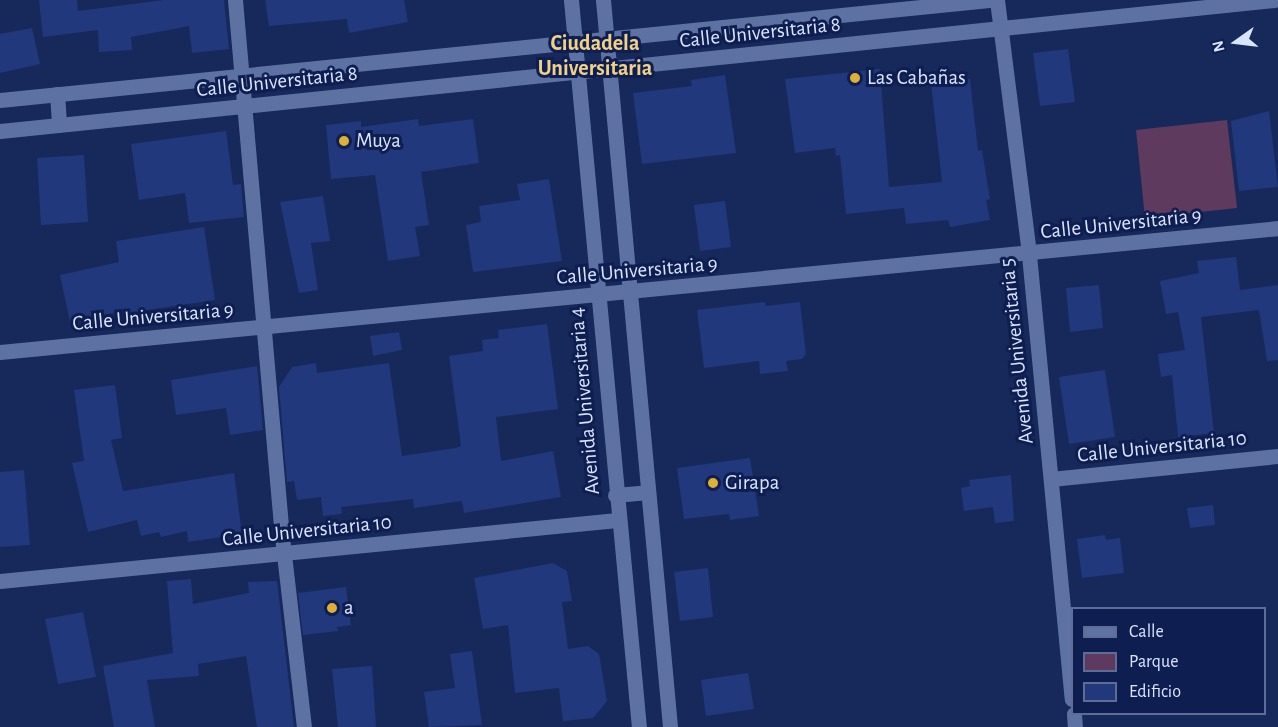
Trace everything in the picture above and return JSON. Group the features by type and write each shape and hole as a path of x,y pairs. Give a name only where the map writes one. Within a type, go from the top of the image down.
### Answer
{"street":[{"path":"235,0 266,327 284,555 304,727"},
{"name":"Avenida Universitaria 4","path":"571,0 617,520 639,727"},
{"path":"603,0 670,727"},
{"name":"Calle Universitaria 8","path":"0,99 243,77 988,0"},
{"name":"Avenida Universitaria 5","path":"997,0 1029,255 1071,689"},
{"name":"Calle Universitaria 8","path":"0,131 611,70 1274,0"},
{"path":"57,94 59,125"},
{"name":"Calle Universitaria 9","path":"0,352 1029,255 1278,228"},
{"name":"Calle Universitaria 10","path":"1051,479 1278,456"},
{"path":"615,495 648,492"},
{"name":"Calle Universitaria 10","path":"0,580 284,555 617,520"}],"green space":[{"path":"1227,120 1237,208 1145,218 1136,130"}],"building":[{"path":"39,0 77,0 78,11 164,0 224,0 229,49 192,53 189,26 131,37 132,50 99,52 98,30 43,37"},
{"path":"265,0 404,0 408,22 349,33 347,19 269,26"},
{"path":"32,28 40,64 0,73 0,34"},
{"path":"1068,49 1075,102 1040,106 1033,53"},
{"path":"880,69 889,187 942,182 931,83 970,79 978,151 982,150 990,199 986,200 990,220 950,227 948,220 906,224 904,208 846,214 840,155 836,156 835,148 795,153 785,79"},
{"path":"725,75 736,153 642,164 633,93 692,86 691,80"},
{"path":"1269,111 1278,187 1239,191 1231,121"},
{"path":"418,119 419,126 473,119 479,163 421,172 429,225 415,227 420,256 388,261 375,175 331,179 326,125 361,121 361,127"},
{"path":"226,131 233,185 241,184 244,217 189,223 185,193 139,200 131,144"},
{"path":"84,155 88,222 41,225 37,158"},
{"path":"549,179 562,261 473,272 466,225 481,222 479,206 520,200 517,184"},
{"path":"323,196 330,241 311,243 318,290 299,293 280,202"},
{"path":"725,201 731,247 700,251 694,205"},
{"path":"204,227 215,300 127,313 127,310 70,322 60,275 119,262 116,241"},
{"path":"1236,257 1240,290 1278,285 1278,360 1267,361 1259,310 1201,317 1214,433 1178,437 1172,375 1161,377 1158,354 1185,350 1178,312 1166,314 1160,281 1199,273 1197,261"},
{"path":"1099,285 1103,328 1070,332 1066,288"},
{"path":"765,302 766,306 800,302 806,354 802,359 786,361 788,371 760,374 759,361 704,368 697,310"},
{"path":"547,324 558,409 496,417 501,461 553,451 561,497 464,513 462,501 414,508 413,499 341,507 342,514 323,516 321,497 297,500 294,481 287,482 279,387 292,367 316,363 317,373 389,363 402,456 456,448 461,446 449,356 483,351 482,340 499,338 498,330"},
{"path":"399,332 402,350 373,356 370,336"},
{"path":"257,366 263,430 230,435 226,408 176,415 171,380"},
{"path":"1105,370 1115,437 1069,444 1059,377"},
{"path":"115,385 122,438 111,440 123,491 234,473 242,534 188,542 187,531 161,537 159,532 141,536 137,520 88,532 72,463 84,461 74,390"},
{"path":"750,458 759,516 730,520 729,514 684,519 677,468"},
{"path":"24,470 30,545 0,547 0,472"},
{"path":"1011,475 1014,521 995,523 993,507 964,511 961,488 970,486 969,480"},
{"path":"1213,505 1215,525 1190,528 1187,508"},
{"path":"1105,535 1106,540 1120,538 1124,573 1082,578 1077,539"},
{"path":"553,563 567,571 572,601 562,602 568,649 588,646 599,654 607,701 593,718 563,721 559,688 515,693 508,625 483,629 474,578"},
{"path":"708,568 713,617 680,621 674,572"},
{"path":"191,579 193,604 249,593 248,582 277,581 294,727 257,727 246,656 198,664 199,676 147,680 155,727 114,727 103,666 173,653 167,581"},
{"name":"a","path":"346,587 351,625 337,627 338,631 303,635 298,593"},
{"path":"83,612 96,677 58,684 45,619"},
{"path":"472,651 482,725 429,727 424,692 455,688 450,654"},
{"path":"372,666 376,727 338,727 332,669"},
{"path":"748,673 754,709 706,716 701,680"}],"place":[{"name":"Las Cabañas","path":"855,78"},
{"name":"Muya","path":"344,141"},
{"name":"Girapa","path":"713,483"},
{"name":"a","path":"332,608"}],"district":[{"name":"Ciudadela Universitaria","path":"595,56"}]}
